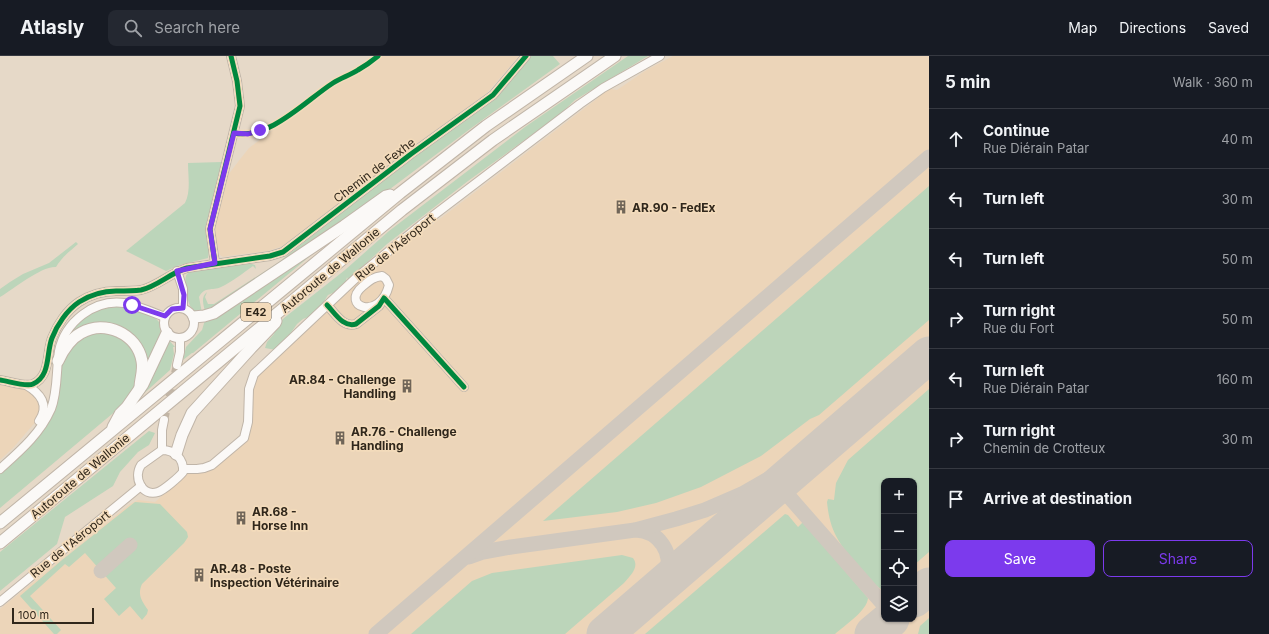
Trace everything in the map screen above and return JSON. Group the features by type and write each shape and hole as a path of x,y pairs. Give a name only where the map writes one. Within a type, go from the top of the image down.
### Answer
{"highway":[{"name":"Autoroute de Wallonie","path":"0,523 400,193 486,126 587,56"},
{"name":"Autoroute de Wallonie","path":"0,543 402,210 493,140 615,56"},
{"path":"194,317 214,314 386,196 400,193"},
{"path":"176,454 182,435 192,413 275,323 279,312"},
{"path":"58,361 68,344 81,333 96,328 119,331 132,340 141,356 143,367 140,388"},
{"path":"111,431 120,414 127,407 146,380 167,333"}],"street":[{"path":"215,263 210,229 240,106 237,81 230,56"},
{"name":"Chemin de Fexhe","path":"177,271 215,263 270,256 283,252 411,154 493,95 526,56"},
{"name":"Rue de l'Aéroport","path":"183,468 197,469 212,465 244,438 248,422 249,389 254,374 361,274 460,194 580,104 603,88 660,56"},
{"path":"0,380 32,384 43,375 47,368 51,339 57,327 65,315 78,303 92,296 105,291 141,290 153,286 177,271 184,295 183,308"},
{"path":"327,305 342,322 352,325 379,306 384,298 464,387"},
{"path":"0,469 23,448 41,427 51,408 63,339 72,324 85,312 97,306 111,303 124,303 165,316"},
{"path":"183,308 194,317 194,326 192,331 185,337 175,338 167,333 164,325 165,316 172,309 183,308"},
{"path":"177,365 180,352 180,338"},
{"path":"23,448 26,438 42,416 44,407 39,395 26,384"},
{"path":"162,450 162,430 164,420"},
{"path":"162,450 167,450 176,454 180,458 183,468 181,474 158,492 148,492 141,486 137,478 139,469 144,462 162,450"},
{"name":"Rue de l'Aéroport","path":"0,602 141,486"}],"shaded area":[{"path":"381,56 519,56 486,94 402,155 283,246 268,251 223,257 220,255 216,241 215,225 228,175 249,148 331,86 357,73"},
{"path":"673,56 929,56 929,634 0,634 0,609 130,504 138,500 155,502 187,474 195,473 248,437 252,422 253,385 257,377 356,283 598,98 597,97 606,90 617,90 645,71"},
{"path":"0,383 26,387 37,395 40,408 38,419 13,448 0,460"}],"green space":[{"path":"531,56 553,56 560,64 382,195 244,289 205,312 203,299 207,292 205,297 208,304 214,304 279,262 370,190 497,96"},
{"path":"628,56 648,56 575,100 558,116 468,181 387,244 348,280 347,277 346,281 335,292 328,295 316,314 303,319 297,324 276,350 265,348 267,342 284,318 345,270 389,231 525,127"},
{"path":"222,162 207,233 209,252 208,258 180,265 166,271 126,251 185,203 189,188 188,163"},
{"path":"929,186 929,320 819,415 810,419 761,456 701,487 656,503 617,512 543,521"},
{"path":"338,233 183,360 186,347 202,330 205,320"},
{"path":"76,242 78,244 63,257 56,267 43,270 35,274 0,297 0,289 23,274 49,263"},
{"path":"245,263 255,265 256,269 253,266 225,285 204,291 199,297 202,313 192,308 188,301 186,292 185,279 187,274 191,271"},
{"path":"116,307 145,312 159,322 161,335 146,368 119,328 66,340 76,326 86,316 99,310"},
{"path":"91,332 116,333 138,353 138,381 130,396 118,409 0,508 0,474 23,453 44,428 62,364 70,346"},
{"path":"167,338 175,347 173,347 174,354 170,370 140,397"},
{"path":"929,389 929,552 917,562 917,478 881,478 881,589 875,585 842,546 831,523 827,502 828,499 834,500 836,483 848,460"},
{"path":"149,431 155,433 149,445 138,452 120,472 113,486 65,517 57,544 0,591 0,552"},
{"path":"135,502 160,504 187,532 188,537 184,543 142,584 140,595 148,610 147,614 142,620 130,606 119,616 104,599 116,588 85,553 69,567 65,564 30,596 61,630 57,634 54,634 20,596 62,560"},
{"path":"785,514 788,515 798,527 803,522 868,598 864,608 850,622 835,634 645,634"},
{"path":"622,555 633,558 635,561 635,568 631,574 624,583 565,634 411,634 472,581 492,573"},
{"path":"929,618 929,634 918,634 920,626"}],"taxiway":[{"path":"376,634 929,157"},
{"path":"469,557 483,552 511,547 635,530 705,510 742,494 784,470 830,438 880,398"},
{"path":"756,487 771,486 785,492 881,602"},
{"path":"636,530 652,534 663,545 666,551 668,559 666,575 652,593"},
{"path":"101,571 130,545"}],"runway":[{"path":"605,634 929,355"},
{"path":"917,596 929,586"},
{"path":"873,634 887,622"}],"tunnel":[{"path":"164,420 177,365"}],"cycle path":[{"path":"215,263 210,229 240,106 237,81 231,56"},
{"path":"234,133 247,134 261,131 274,125 299,109 333,83 361,68 378,56"},
{"path":"0,380 26,385 33,384 39,380 43,376 47,364 50,344 57,328 67,313 75,305 88,297 111,291 141,290 153,286 187,268 270,256 283,252 411,154 493,95 526,56"},
{"path":"327,305 343,322 351,325 356,324 379,306 384,298 464,387"}],"place":[{"name":"AR.90 - FedEx","path":"621,207"},
{"name":"AR.84 - Challenge Handling","path":"407,386"},
{"name":"AR.76 - Challenge Handling","path":"340,438"},
{"name":"AR.68 - Horse Inn","path":"241,518"},
{"name":"AR.48 - Poste Inspection Vétérinaire","path":"199,575"}],"route":[{"path":"132,305 165,316 172,309 180,307 183,308 184,295 177,271 215,263 210,229 234,133 248,134 260,130"}]}
